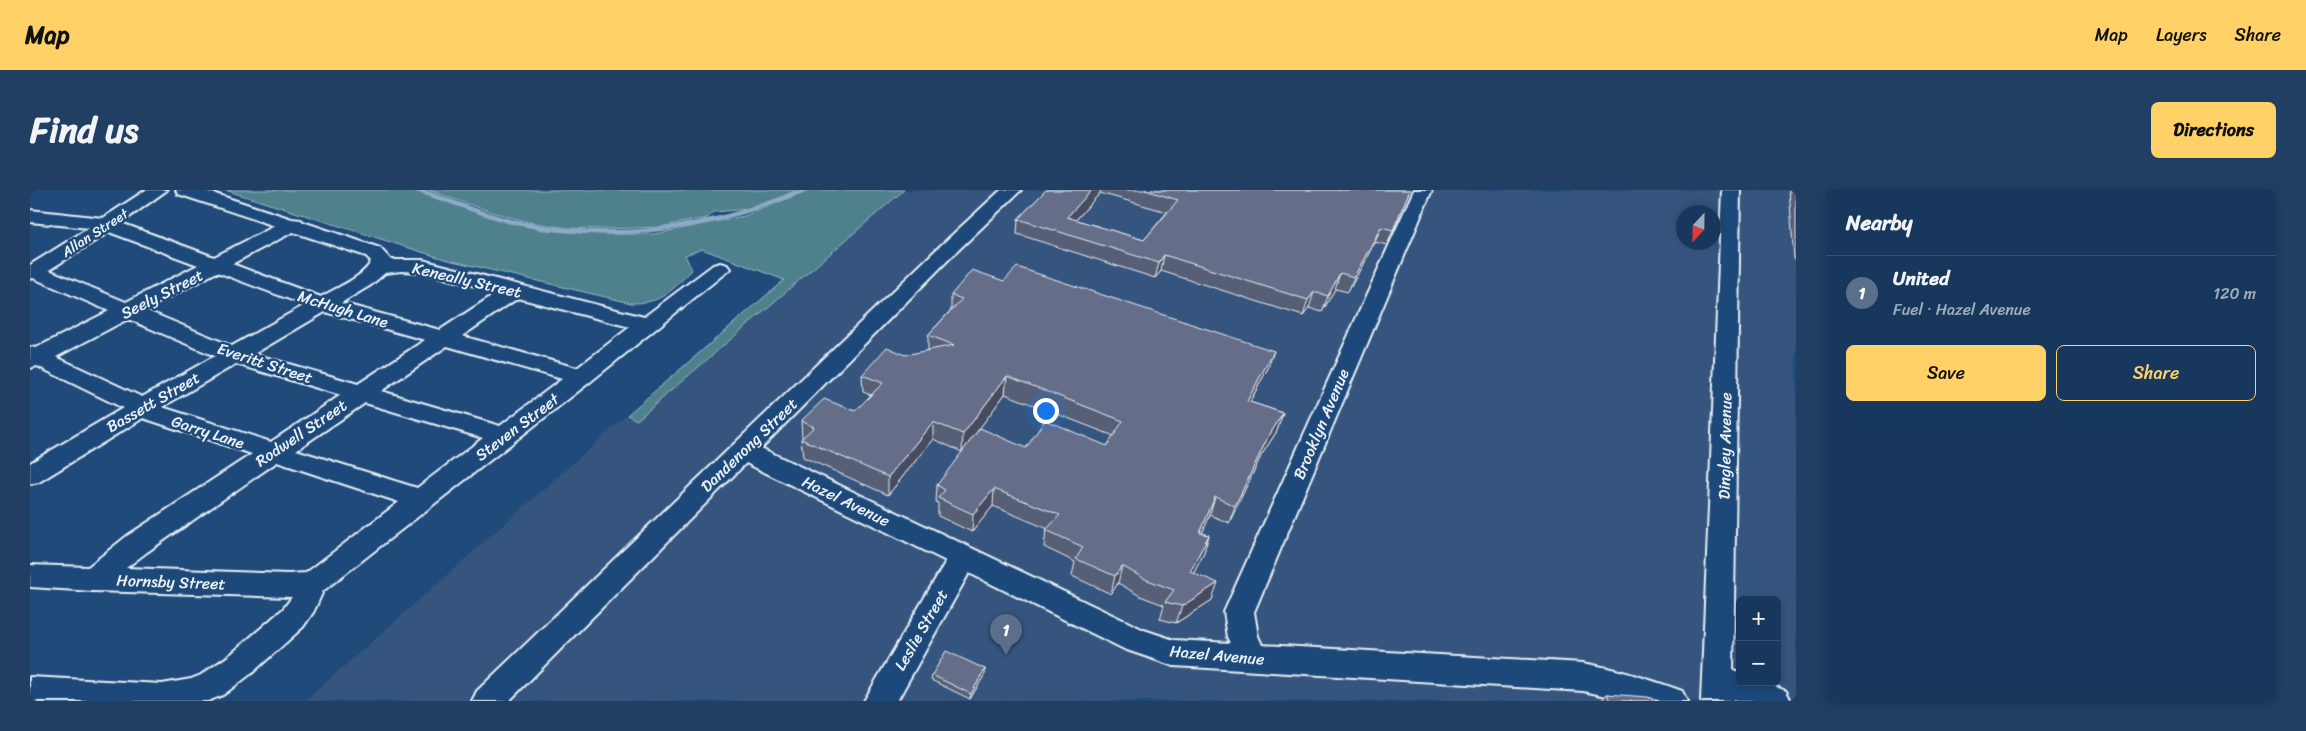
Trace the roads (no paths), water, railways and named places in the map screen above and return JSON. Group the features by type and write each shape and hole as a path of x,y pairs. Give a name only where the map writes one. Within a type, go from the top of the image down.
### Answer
{"street":[{"name":"Allan Street","path":"32,272 108,225 158,190"},
{"path":"185,190 294,224 373,252 381,260 379,268"},
{"name":"Dandenong Street","path":"488,701 944,253 1012,190"},
{"name":"Brooklyn Avenue","path":"1254,659 1243,637 1239,612 1423,190"},
{"name":"Dingley Avenue","path":"1718,690 1731,190"},
{"name":"McHugh Lane","path":"30,216 52,217 108,225 321,304 582,378"},
{"name":"Seely Street","path":"32,358 129,311 294,224"},
{"name":"Keneally Street","path":"379,268 401,265 422,266 648,325"},
{"name":"Steven Street","path":"312,584 582,378 722,266"},
{"name":"Bassett Street","path":"30,475 141,408 364,281 379,268"},
{"name":"Everitt Street","path":"32,272 233,355 504,436"},
{"name":"Rodwell Street","path":"92,580 137,544 514,291"},
{"name":"Garry Lane","path":"32,358 161,416 423,500"},
{"name":"Hazel Avenue","path":"744,451 1135,640 1174,653 1583,678 1622,684 1671,701"},
{"name":"Leslie Street","path":"880,701 963,558"},
{"name":"Hornsby Street","path":"30,576 92,580 288,586 312,584"},
{"path":"30,691 160,699 192,694 212,685 241,664 293,618 304,603 312,584"},
{"path":"1718,690 1775,701"}],"waterway":[{"path":"419,190 511,221 559,230 595,232 631,232 701,222 736,214 803,190"}],"place":[{"name":"United","path":"1006,655"}]}
